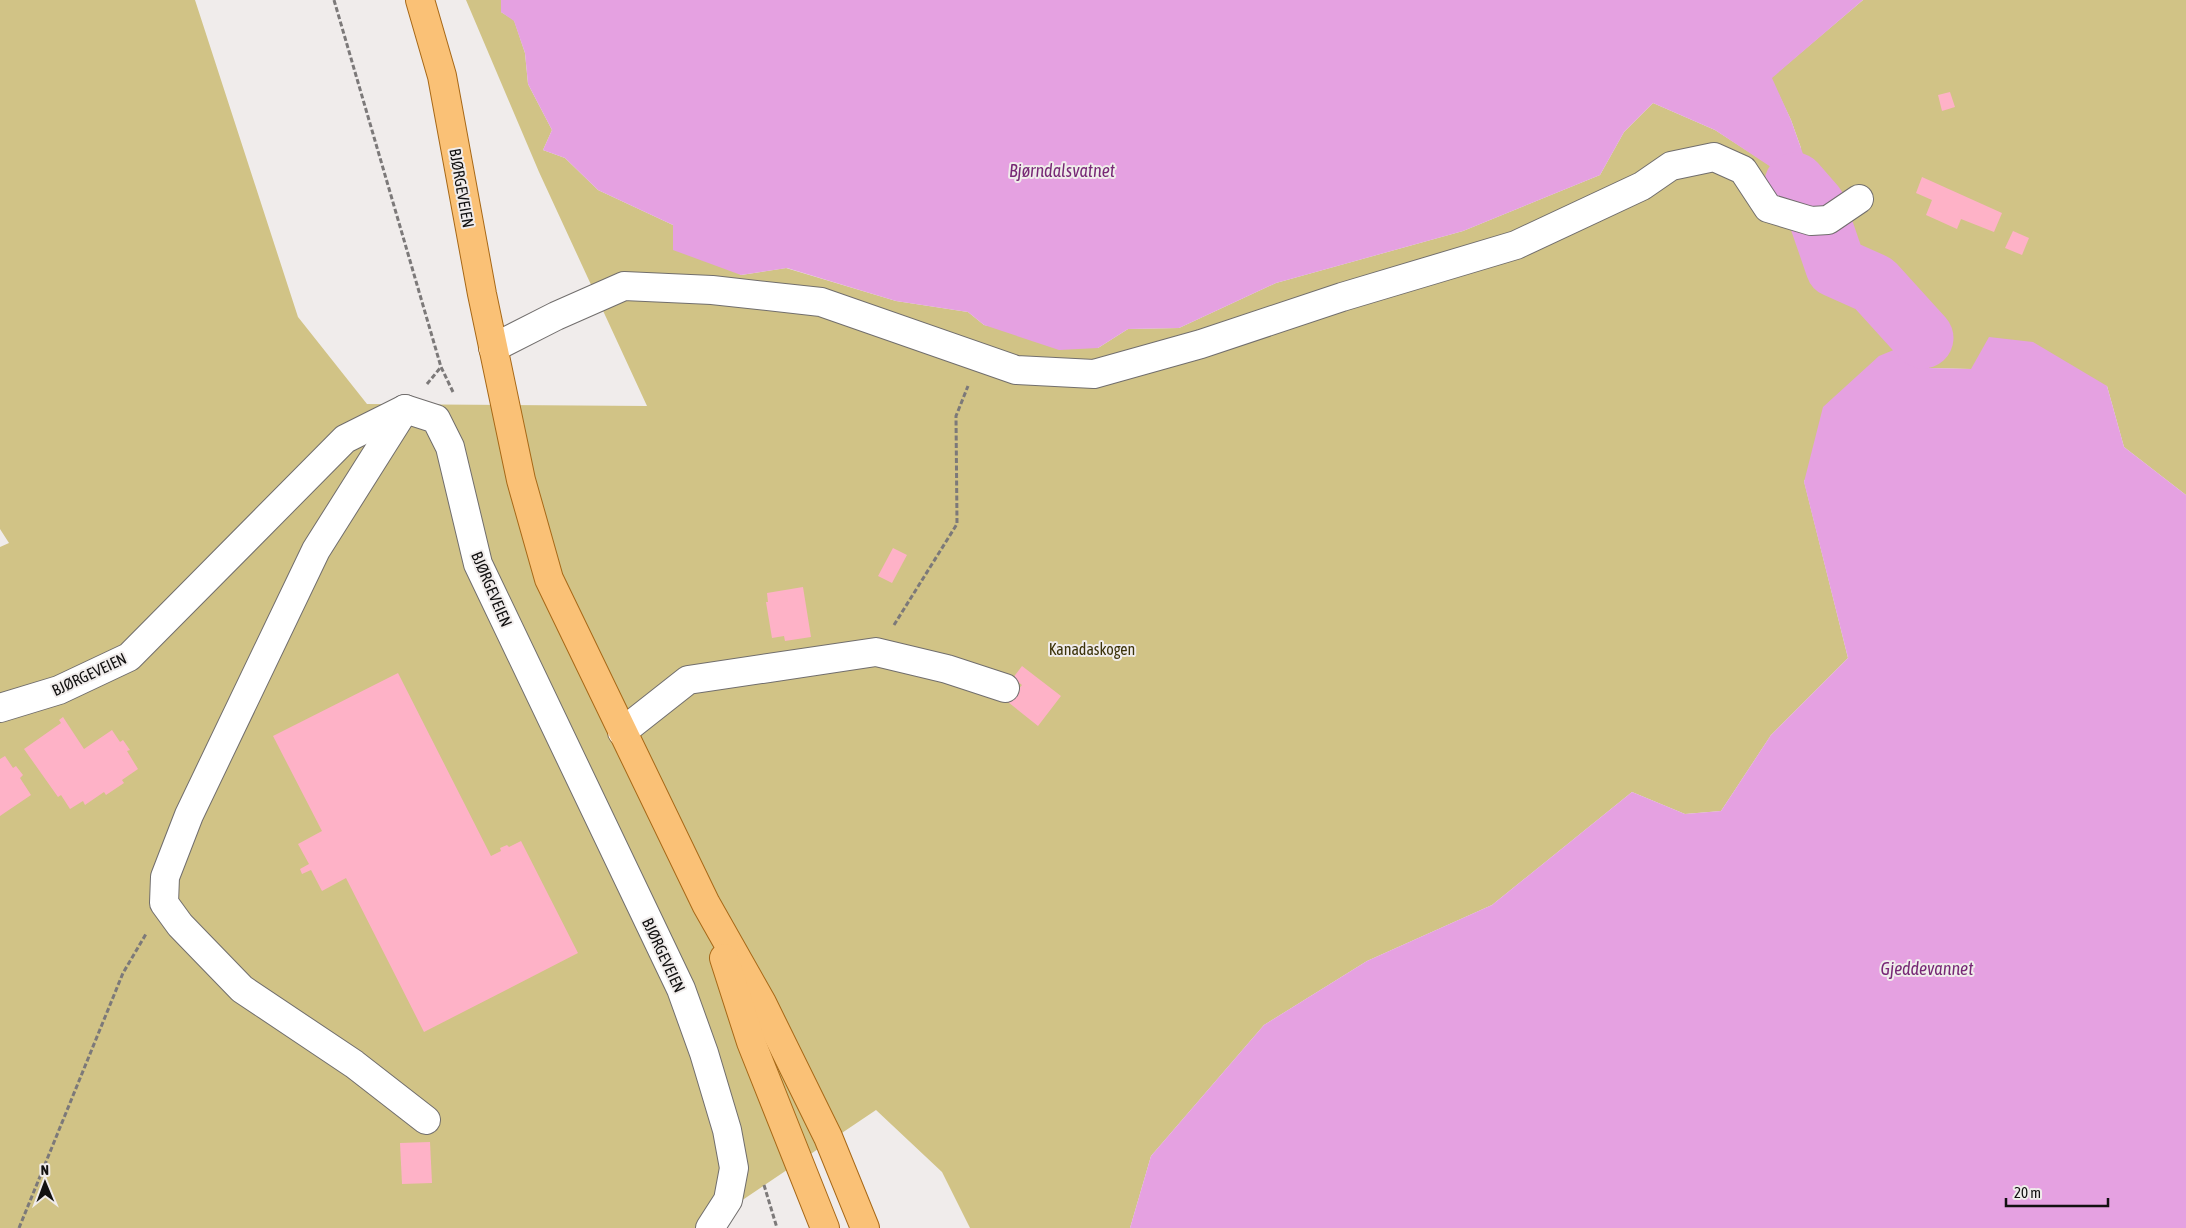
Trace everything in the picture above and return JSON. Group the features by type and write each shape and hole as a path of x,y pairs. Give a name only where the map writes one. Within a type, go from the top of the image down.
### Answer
{"main road":[{"name":"BJØRGEVEIEN","path":"420,0 442,76 520,480 549,579 706,904 762,1003 815,1110 865,1228"},
{"name":"BJØRGEVEIEN","path":"706,904 750,1042 793,1153 825,1228"}],"street":[{"path":"493,348 556,316 624,286 712,290 821,302 1016,370 1094,374 1201,344 1342,297 1516,245 1642,186 1671,166 1714,157 1743,170 1768,208 1820,221 1859,199"},
{"path":"405,409 316,550 189,815 166,877 164,903 180,925 242,989 354,1064 426,1120"},
{"name":"BJØRGEVEIEN","path":"0,708 59,690 129,657 345,438 405,409 436,419 450,447 478,564 682,989 704,1053 722,1113 734,1168 728,1200 710,1228"},
{"path":"622,732 688,680 876,652 947,669 1005,688"}],"path":[{"path":"334,0 441,367"},
{"path":"876,652 914,596 957,524 956,416 980,357"},
{"path":"19,1228 123,973 164,903"}],"green space":[{"name":"Kanadaskogen","path":"0,0 195,0 298,317 367,404 647,406 539,172 466,0 501,0 501,12 514,20 525,53 528,84 552,130 543,150 565,158 598,190 673,225 741,275 786,268 896,301 968,312 984,325 1098,348 1128,329 1179,328 1276,283 1463,231 1600,175 1624,132 1653,103 1715,130 1786,176 1801,148 1791,120 1771,78 1863,0 2186,0 2186,495 2124,447 2107,386 1971,369 1929,368 1923,338 1804,481 1848,658 1771,735 1721,811 1685,814 1632,792 1492,905 1367,961 1264,1025 1151,1156 1130,1228 970,1228 942,1172 876,1110 701,1228 0,1228 0,547 9,543 0,529"}],"water":[{"name":"Bjørndalsvatnet","path":"501,0 1863,0 1772,78 1791,120 1808,168 1795,183 1715,130 1653,103 1624,132 1600,175 1463,231 1276,283 1179,328 1128,329 1098,348 1059,350 984,325 968,312 896,301 787,268 741,275 673,250 673,225 598,190 565,158 543,150 552,130 528,84 525,53 514,21 501,12"},
{"name":"Gjeddevannet","path":"1989,337 2033,342 2107,386 2124,447 2186,495 2186,1228 1130,1228 1151,1156 1264,1025 1367,961 1492,905 1632,792 1685,814 1721,811 1771,735 1848,658 1804,482 1823,407 1879,356 1923,338 1929,368 1971,369"}],"building":[{"path":"1950,92 1955,107 1942,111 1938,95"},
{"path":"1922,177 2002,213 1994,232 1961,219 1957,229 1926,215 1932,200 1916,193"},
{"path":"2013,231 2029,238 2022,255 2005,248"},
{"path":"893,548 907,555 892,583 878,576"},
{"path":"803,587 811,637 785,641 784,636 772,638 766,602 768,602 767,593"},
{"path":"1022,666 1061,696 1038,726 1008,702 1022,685 1013,678"},
{"path":"398,673 491,856 501,851 500,848 507,845 509,847 521,841 578,953 424,1032 346,878 322,891 311,870 302,874 300,869 309,864 298,844 322,831 273,736"},
{"path":"63,717 84,749 112,730 120,742 123,740 130,750 127,751 138,769 122,780 124,783 106,795 104,792 85,805 83,801 70,809 61,795 58,797 24,749 61,723 59,720"},
{"path":"5,756 13,768 16,766 23,775 20,778 31,795 0,816 0,759"},
{"path":"430,1142 432,1183 402,1184 400,1143"}],"waterway":[{"path":"1795,183 1815,206 1836,267 1874,284 1923,338"}]}
